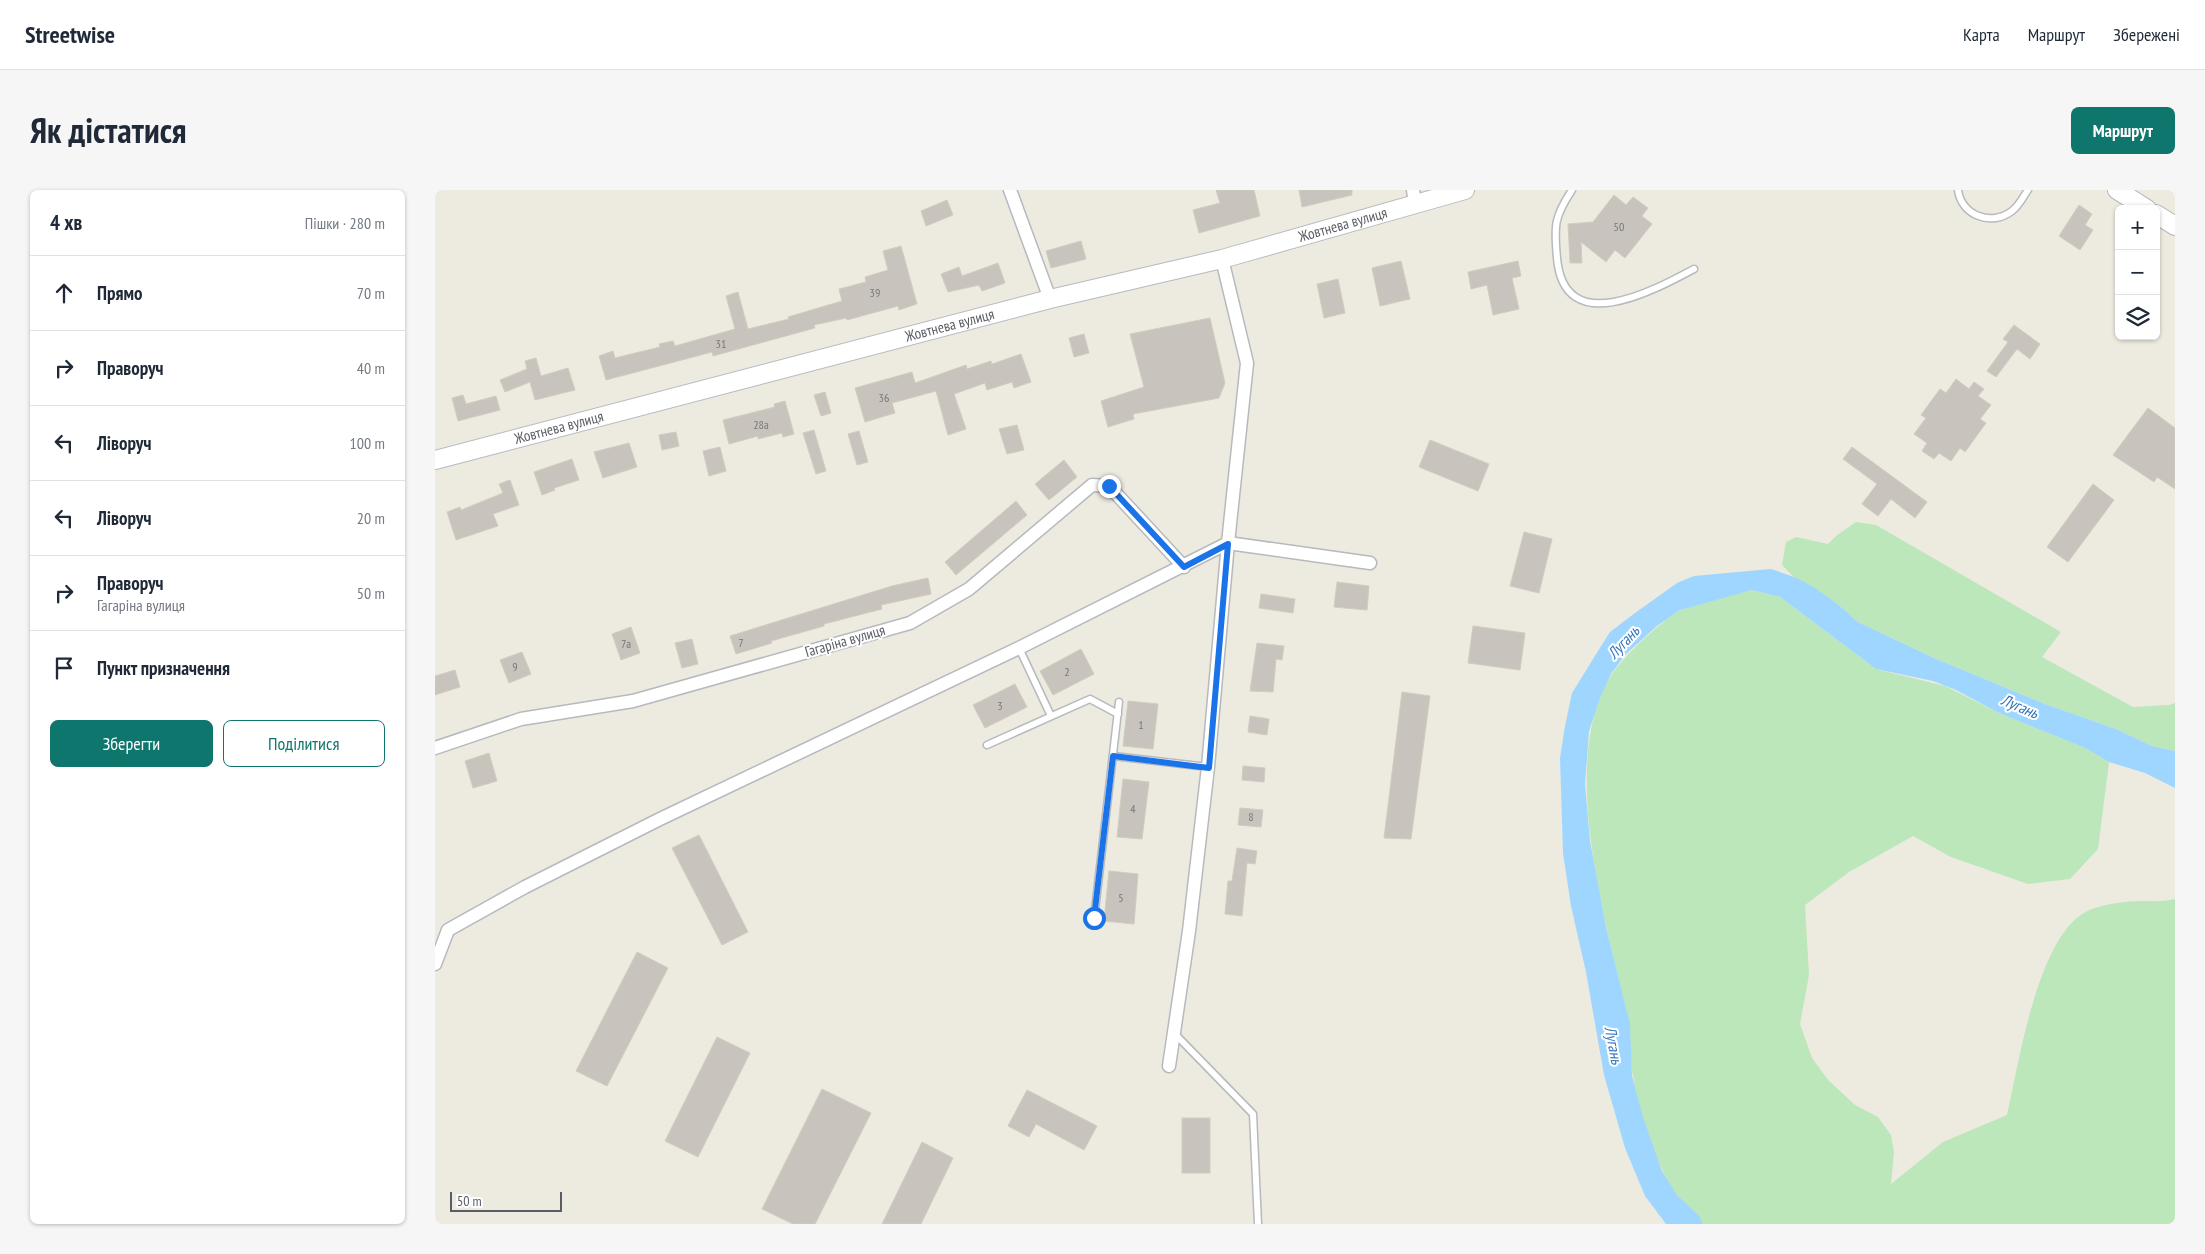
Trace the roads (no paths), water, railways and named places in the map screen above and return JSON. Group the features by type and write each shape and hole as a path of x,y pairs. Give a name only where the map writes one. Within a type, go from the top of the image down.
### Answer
{"street":[{"path":"1010,190 1050,298"},
{"name":"Жовтнева вулиця","path":"435,460 1050,298 1222,259 1414,197 1465,190"},
{"path":"2117,190 2141,205"},
{"path":"2160,217 2175,226"},
{"path":"1169,1066 1189,931 1209,768 1228,544 1247,363 1222,259"},
{"name":"Гагаріна вулиця","path":"435,748 521,719 633,701 910,623 969,589 1092,485 1109,486 1184,567"},
{"path":"435,964 448,930 525,887 660,819 1019,648 1228,544 1370,563"}],"lane":[{"path":"1572,190 1555,220 1556,254 1558,277 1580,301 1597,304 1651,292 1694,269"},
{"path":"1958,190 1961,202 1967,209 1984,218 1993,219 2011,212 2028,190"},
{"path":"1019,648 1051,716"},
{"path":"987,745 1089,699 1118,714"},
{"path":"1094,918 1119,702"},
{"path":"1113,756 1209,768"},
{"path":"1174,1033 1253,1114 1258,1224"}],"water":[{"name":"Лугань","path":"1771,569 1797,578 1815,588 1858,622 1934,658 2045,704 2116,729 2152,746 2175,751 2175,788 2145,773 2109,762 2085,748 1999,713 1956,690 1933,681 1876,669 1780,597 1752,590 1680,610 1657,626 1626,654 1611,674 1600,698 1589,731 1585,784 1590,841 1606,927 1630,1024 1632,1076 1643,1117 1662,1171 1677,1195 1699,1216 1703,1224 1666,1224 1645,1196 1625,1148 1604,1075 1586,972 1571,906 1563,853 1560,758 1565,726 1572,693 1610,632 1677,583 1694,576"}]}
